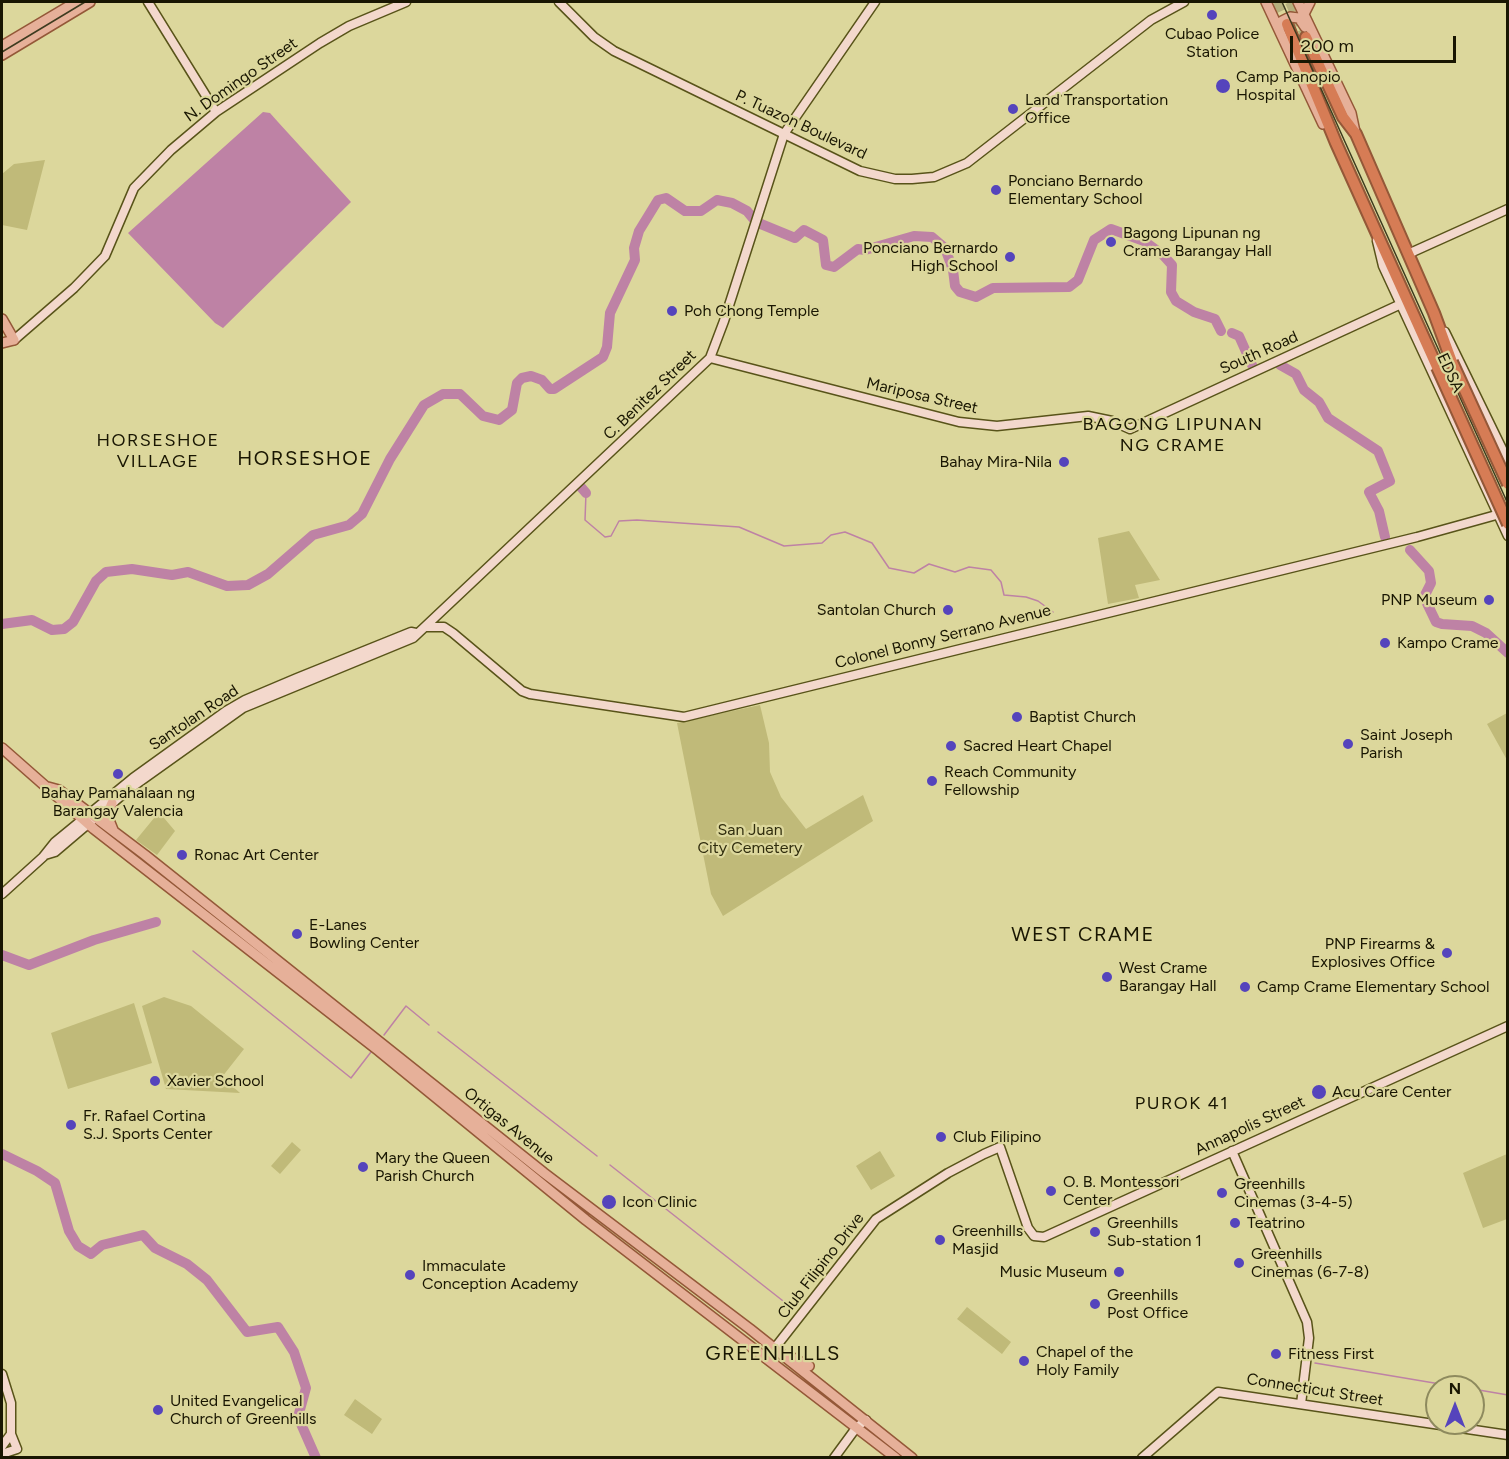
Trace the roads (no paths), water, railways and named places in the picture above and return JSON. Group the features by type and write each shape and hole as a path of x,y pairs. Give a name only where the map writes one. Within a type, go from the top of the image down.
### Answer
{"highway":[{"name":"EDSA","path":"1283,26 1503,519"},
{"name":"EDSA","path":"1310,36 1343,117 1356,134 1434,313 1452,362 1508,484"}],"main road":[{"path":"2,46 76,2"},
{"path":"2,55 90,2"},
{"path":"148,2 216,112"},
{"name":"N. Domingo Street","path":"2,343 14,340 74,288 105,256 134,188 155,164 216,112 349,26 406,2"},
{"name":"P. Tuazon Boulevard","path":"560,2 605,46 781,135 877,176 914,179 944,174 974,159 1151,20 1184,2"},
{"name":"C. Benitez Street","path":"428,627 710,358 758,217 781,135 874,2"},
{"name":"EDSA","path":"1266,2 1283,26"},
{"name":"EDSA","path":"1298,2 1310,36"},
{"path":"1304,14 1310,2"},
{"path":"1283,26 1283,19 1296,17 1310,36"},
{"path":"1408,254 1508,209"},
{"name":"EDSA","path":"1371,221 1383,266 1487,492 1503,519 1508,536"},
{"name":"South Road","path":"1130,429 1401,304"},
{"name":"EDSA","path":"1434,313 1508,461"},
{"path":"2,319 14,340"},
{"name":"Mariposa Street","path":"710,358 959,422 997,426 1088,416 1112,421 1130,429"},
{"path":"1471,456 1480,460 1490,459 1496,454 1500,444"},
{"path":"1487,492 1494,478 1508,475"},
{"name":"Colonel Bonny Serrano Avenue","path":"428,627 444,627 522,691 530,694 684,717 1483,519 1503,519 1508,512"},
{"path":"447,607 446,620 453,633"},
{"name":"Santolan Road","path":"89,819 140,773 240,703 400,636 416,633 428,627"},
{"name":"Santolan Road","path":"2,894 45,855 47,850 243,708 413,638 416,633"},
{"path":"2,748 48,787 58,790 89,819"},
{"path":"112,803 107,815 115,832"},
{"name":"Ortigas Avenue","path":"89,819 115,832 377,1044 586,1220 896,1458"},
{"name":"Ortigas Avenue","path":"89,819 377,1044 785,1357 912,1458"},
{"name":"Annapolis Street","path":"1000,1147 1028,1228 1038,1238 1508,1026"},
{"name":"Club Filipino Drive","path":"767,1358 876,1220 948,1173 1000,1147"},
{"path":"1232,1151 1307,1322 1309,1338 1301,1404"},
{"path":"785,1357 809,1366"},
{"path":"2,1374 11,1403 11,1434 17,1449 2,1454"},
{"name":"Connecticut Street","path":"1142,1458 1218,1392 1508,1435"},
{"path":"834,1458 866,1420"},
{"path":"841,1458 859,1429"},
{"path":"2,1446 11,1434"}],"waterway":[{"path":"2,624 32,620 52,630 64,629 73,622 96,581 106,572 132,569 172,575 188,572 227,586 248,585 268,574 313,535 349,525 362,514 390,459 424,405 443,394 460,394 483,416 499,420 512,410 517,383 522,378 531,376 542,380 550,389 554,389 603,357 607,347 610,313 635,260 634,248 639,231 658,200 666,198 685,211 701,211 717,200 732,203 747,211 756,222 795,238 804,230 823,240 826,265 834,267 858,249 865,250 914,236 932,237 945,248 953,270 955,286 960,292 976,297 993,288 1069,287 1078,280 1094,240 1111,229 1144,241 1163,255 1172,265 1171,292 1176,301 1194,312 1215,319 1221,331"},
{"path":"1232,333 1239,336 1252,365"},
{"path":"1280,365 1296,374 1304,390 1319,402 1328,418 1378,451 1390,481 1369,492 1379,511 1385,537"},
{"path":"580,486 586,493"},
{"path":"586,493 585,520 605,537 611,536 619,521 637,520 739,527 784,546 822,543 831,535 845,532 872,543 889,568 914,573 929,564 955,572 969,567 991,570 1001,582 1004,595 1026,597 1038,601 1053,612"},
{"path":"1410,550 1429,571 1431,583 1424,597 1436,622 1472,626 1486,633 1508,653"},
{"path":"2,955 29,965 94,940 156,922"},
{"path":"193,951 351,1078 371,1052"},
{"path":"384,1035 406,1006 429,1025"},
{"path":"438,1032 597,1156"},
{"path":"2,1154 37,1171 55,1183 69,1231 78,1246 91,1254 102,1245 143,1235 155,1248 187,1264 207,1280 247,1332 278,1327 294,1352 306,1388 298,1417 316,1458"},
{"path":"610,1165 792,1308"},
{"path":"1315,1363 1425,1381"},
{"path":"1485,1391 1508,1395"}],"tunnel":[{"path":"1277,2 1287,24"},
{"path":"1290,2 1306,37"}],"tram line":[{"path":"1282,2 1508,504"}],"railway":[{"path":"2,52 85,2"}],"place":[{"name":"Cubao Police Station","path":"1212,15"},
{"name":"Camp Panopio Hospital","path":"1223,86"},
{"name":"Land Transportation Office","path":"1013,109"},
{"name":"Ponciano Bernardo Elementary School","path":"996,190"},
{"name":"Bagong Lipunan ng Crame Barangay Hall","path":"1111,242"},
{"name":"Ponciano Bernardo High School","path":"1010,257"},
{"name":"Poh Chong Temple","path":"672,311"},
{"name":"Bahay Mira-Nila","path":"1064,462"},
{"name":"PNP Museum","path":"1489,600"},
{"name":"Santolan Church","path":"948,610"},
{"name":"Kampo Crame","path":"1385,643"},
{"name":"Baptist Church","path":"1017,717"},
{"name":"Saint Joseph Parish","path":"1348,744"},
{"name":"Sacred Heart Chapel","path":"951,746"},
{"name":"Bahay Pamahalaan ng Barangay Valencia","path":"118,774"},
{"name":"Reach Community Fellowship","path":"932,781"},
{"name":"Ronac Art Center","path":"182,855"},
{"name":"E-Lanes Bowling Center","path":"297,934"},
{"name":"PNP Firearms & Explosives Office","path":"1447,953"},
{"name":"West Crame Barangay Hall","path":"1107,977"},
{"name":"Camp Crame Elementary School","path":"1245,987"},
{"name":"Xavier School","path":"155,1081"},
{"name":"Acu Care Center","path":"1319,1092"},
{"name":"Fr. Rafael Cortina S.J. Sports Center","path":"71,1125"},
{"name":"Club Filipino","path":"941,1137"},
{"name":"Mary the Queen Parish Church","path":"363,1167"},
{"name":"O. B. Montessori Center","path":"1051,1191"},
{"name":"Greenhills Cinemas (3-4-5)","path":"1222,1193"},
{"name":"Icon Clinic","path":"609,1202"},
{"name":"Teatrino","path":"1235,1223"},
{"name":"Greenhills Sub-station 1","path":"1095,1232"},
{"name":"Greenhills Masjid","path":"940,1240"},
{"name":"Greenhills Cinemas (6-7-8)","path":"1239,1263"},
{"name":"Music Museum","path":"1119,1272"},
{"name":"Immaculate Conception Academy","path":"410,1275"},
{"name":"Greenhills Post Office","path":"1095,1304"},
{"name":"Fitness First","path":"1276,1354"},
{"name":"Chapel of the Holy Family","path":"1024,1361"},
{"name":"United Evangelical Church of Greenhills","path":"158,1410"}],"district":[{"name":"BAGONG LIPUNAN NG CRAME","path":"1173,435"},
{"name":"HORSESHOE VILLAGE","path":"158,451"},
{"name":"HORSESHOE","path":"305,459"},
{"name":"WEST CRAME","path":"1083,935"},
{"name":"PUROK 41","path":"1182,1104"},
{"name":"GREENHILLS","path":"773,1354"}],"park label":[{"name":"San Juan City Cemetery","path":"750,839"}]}
